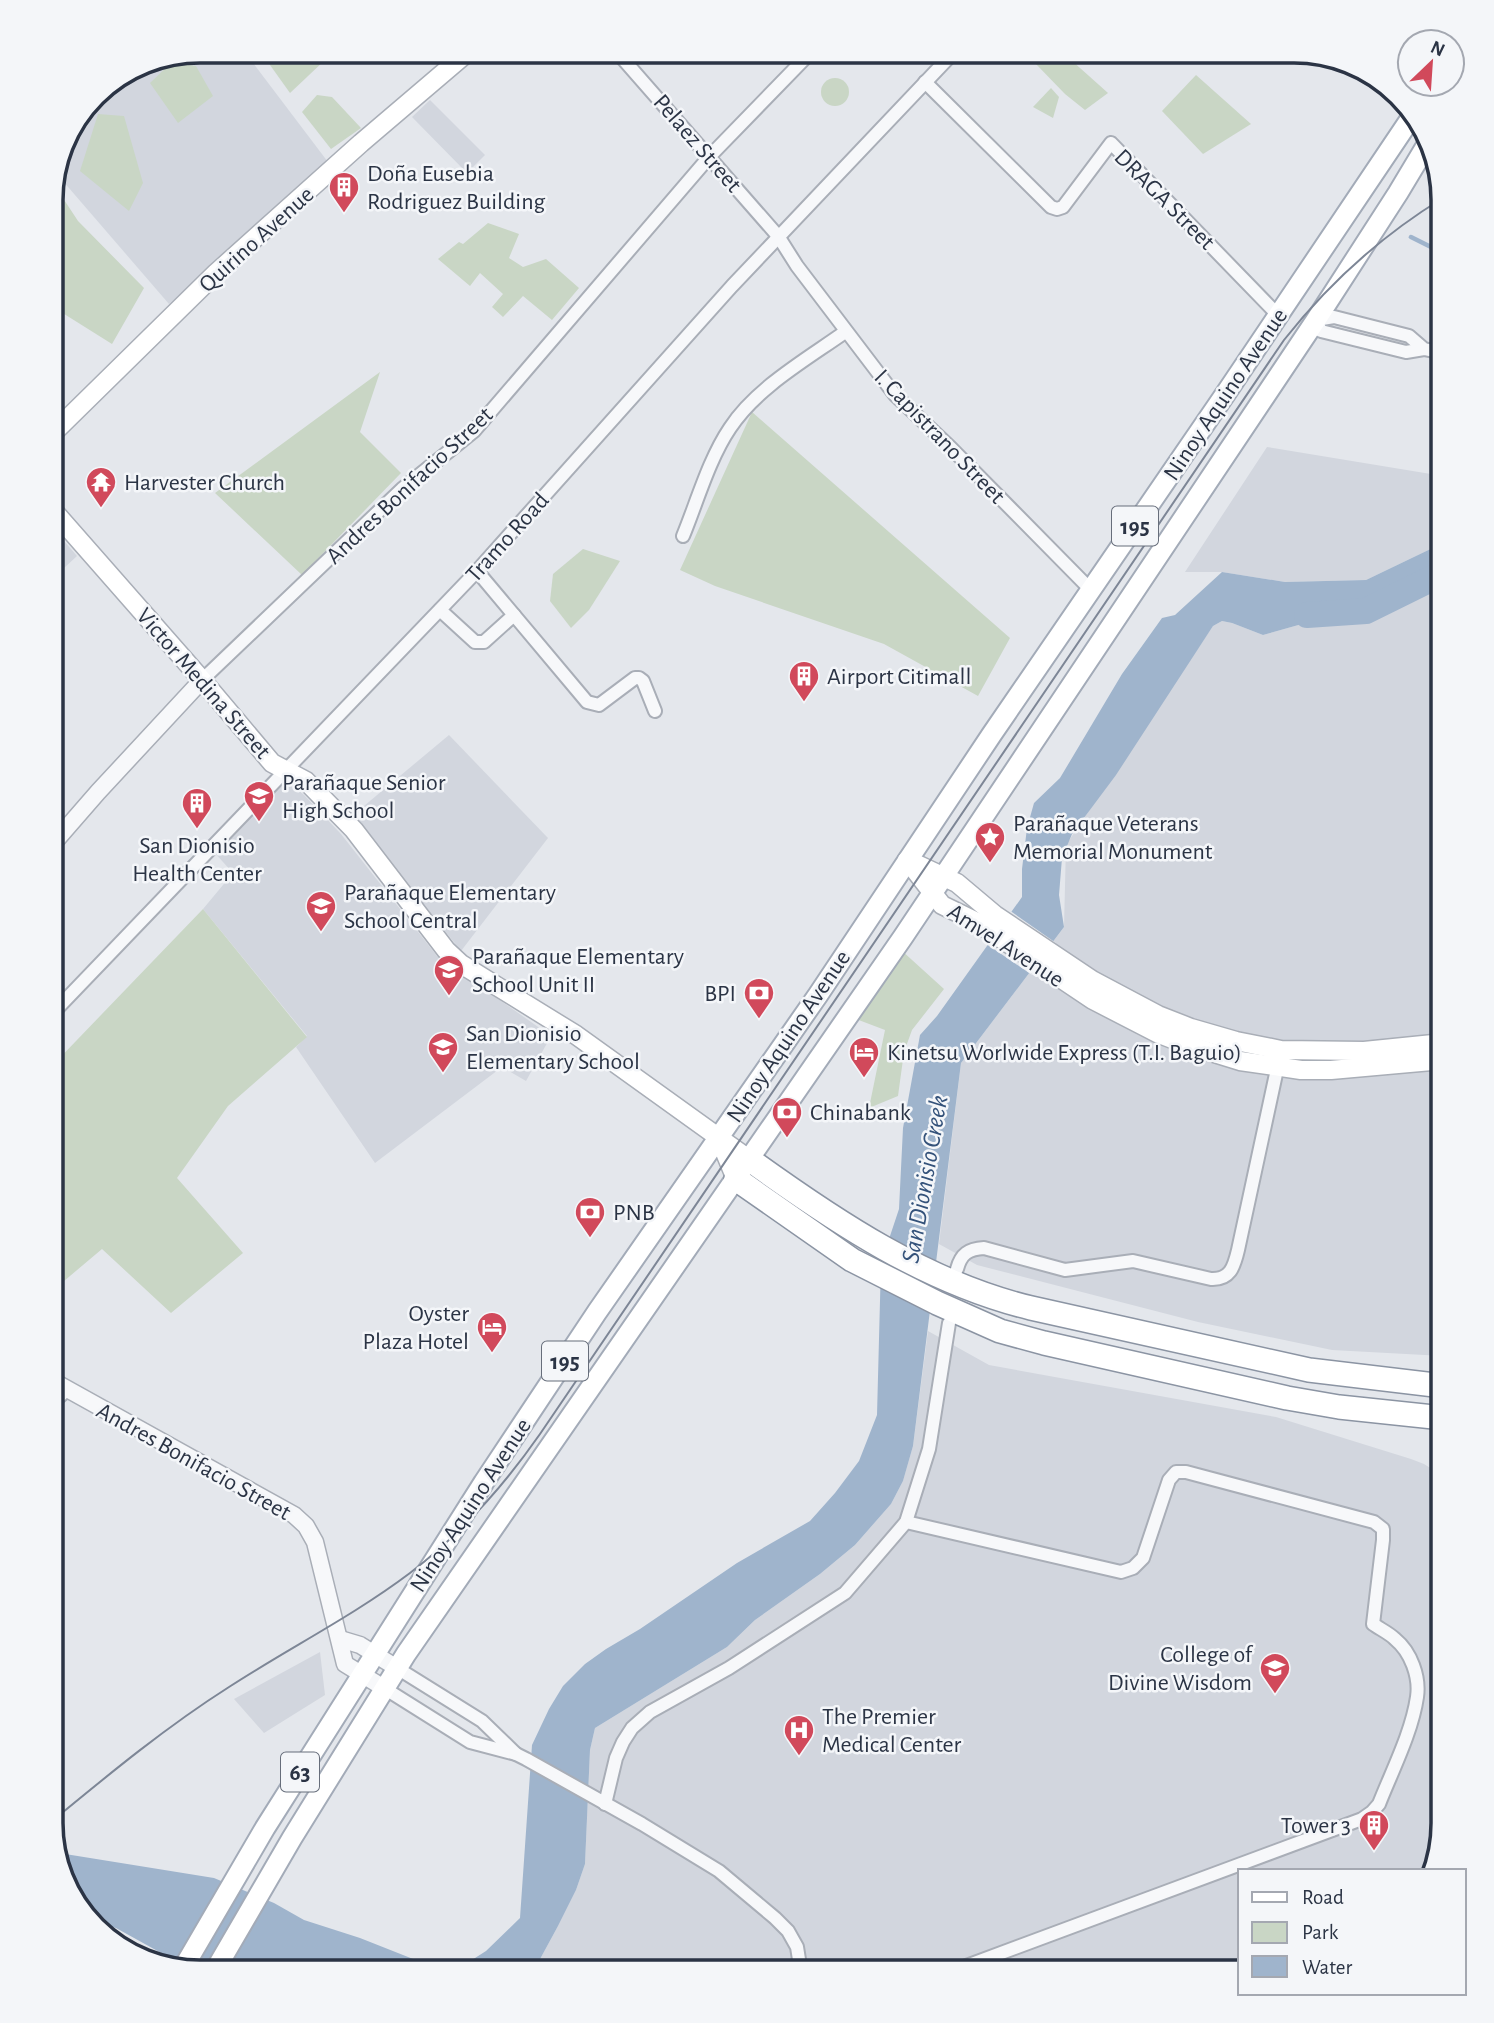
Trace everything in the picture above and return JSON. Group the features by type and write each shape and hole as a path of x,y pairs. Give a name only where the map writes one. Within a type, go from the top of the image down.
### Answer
{"highway":[{"path":"750,1160 849,1228 873,1242 949,1273 971,1291 1008,1303 1297,1367 1431,1385"},
{"path":"736,1179 837,1251 986,1326 1044,1343 1295,1399 1339,1407 1431,1417"}],"main road":[{"name":"Quirino Avenue","path":"63,423 216,274 455,63"},
{"name":"Ninoy Aquino Avenue","path":"189,1960 239,1870 484,1482 588,1326 818,995 1407,123"},
{"name":"Ninoy Aquino Avenue","path":"221,1960 269,1875 397,1668 852,1013 1313,324 1423,152"},
{"path":"1280,312 1313,324"},
{"name":"Victor Medina Street","path":"63,522 272,763 306,781 354,830 434,936 461,964 576,1035 750,1160"},
{"name":"Amvel Avenue","path":"907,860 938,884 957,883 985,918 1051,964 1093,1000 1157,1033 1219,1055 1279,1059 1431,1044"},
{"name":"Amvel Avenue","path":"938,884 942,905 985,918"},
{"name":"Amvel Avenue","path":"1279,1059 1301,1070 1431,1061"},
{"path":"719,1138 736,1179"}],"street":[{"name":"Pelaez Street","path":"627,63 778,236"},
{"name":"Andres Bonifacio Street","path":"63,833 202,680 402,489 474,431 710,156 800,63"},
{"name":"Tramo Road","path":"63,1002 477,571 778,236 943,63"},
{"name":"DRAGA Street","path":"925,82 1051,207 1057,209 1063,207 1111,143 1280,312"},
{"name":"I. Capistrano Street","path":"778,236 845,332 895,395 1091,590"},
{"path":"1313,324 1321,331 1406,352 1424,349 1431,351"},
{"path":"682,536 729,428 756,397 845,332"},
{"path":"477,571 587,702 598,705 635,678 639,678 643,681 655,711"},
{"path":"440,610 475,642 480,643 514,615"},
{"path":"949,1273 965,1253 984,1248 1065,1270 1133,1261 1210,1279 1228,1276 1238,1250 1279,1059"},
{"path":"605,1804 616,1758 632,1728 650,1713 729,1668 845,1593 906,1522 929,1449 949,1323"},
{"name":"Andres Bonifacio Street","path":"63,1386 294,1515 306,1526 315,1542 345,1664 384,1688"},
{"path":"63,1393 68,1389"},
{"path":"906,1522 1121,1572 1133,1568 1143,1558 1170,1480 1176,1472 1186,1472 1374,1522 1383,1529 1383,1540 1373,1624 1396,1640 1409,1656 1417,1677 1418,1696 1384,1793 1379,1804 1362,1819 982,1960"},
{"path":"340,1639 360,1645 482,1721 521,1756 719,1871 788,1931 797,1947 799,1960"},
{"path":"384,1688 470,1742 521,1756"}],"shaded area":[{"path":"253,63 331,166 169,304 64,183 73,147 97,110 124,86 139,77 182,64"},
{"path":"430,100 485,155 467,173 412,117"},
{"path":"1267,447 1431,474 1431,549 1366,580 1285,582 1222,572 1185,572"},
{"path":"63,540 77,556 63,569"},
{"path":"1431,576 1431,1355 1332,1350 1198,1322 977,1265 939,1244 961,1063 1064,927 1066,845 1213,626 1222,621 1263,635 1373,604"},
{"path":"449,735 548,838 461,951 352,816"},
{"name":"Parañaque Elementary School Central","path":"283,777 341,834 437,956 551,1036 526,1081 502,1067 375,1163 296,1047 307,1036 203,909 233,873 213,851"},
{"path":"928,1331 989,1365 1276,1417 1411,1459 1431,1468 1431,1823 1423,1869 1238,1869 1238,1960 540,1960 576,1890 585,1864 590,1750 595,1728 727,1647 755,1620 820,1574 855,1545 891,1504 903,1481 913,1446"},
{"path":"320,1652 325,1695 264,1733 234,1699"}],"green space":[{"path":"269,63 322,63 290,93"},
{"path":"1035,63 1074,63 1108,93 1085,110"},
{"path":"184,64 196,66 213,96 178,123 150,83 166,68"},
{"path":"1196,75 1251,124 1203,154 1162,111"},
{"path":"835,78 845,82 849,92 845,102 835,106 825,102 821,92 825,82"},
{"path":"1051,88 1059,97 1053,118 1033,107"},
{"path":"317,95 332,97 361,128 331,149 302,112"},
{"path":"98,114 124,116 143,183 129,211 80,171"},
{"path":"63,198 78,221 144,288 112,344 63,313"},
{"path":"488,223 519,234 509,258 523,267 546,259 579,288 552,320 523,296 503,317 492,307 503,294 480,273 470,286 438,259 459,242 463,244"},
{"path":"380,372 360,432 401,473 302,575 215,493"},
{"path":"752,412 1010,638 978,696 884,644 715,586 680,570"},
{"path":"583,549 620,561 589,610 571,628 550,601 553,574"},
{"path":"203,909 307,1037 228,1106 177,1178 243,1253 171,1313 102,1249 63,1282 63,1055"},
{"path":"901,950 944,989 912,1030 904,1052 898,1096 869,1108 885,1030 856,1019"}],"water":[{"path":"1431,549 1431,576 1373,604 1263,635 1222,621 1213,626 1116,775 1072,834 1062,858 1059,895 1064,927 961,1063 913,1446 903,1481 891,1504 855,1545 820,1574 755,1620 727,1647 595,1728 590,1750 585,1864 576,1890 558,1926 540,1960 472,1960 486,1951 520,1918 532,1745 563,1686 585,1664 606,1649 737,1563 810,1521 859,1461 877,1415 881,1263 899,1209 903,1128 920,1035 937,1016 1022,897 1027,828 1034,803 1060,778 1122,674 1162,618 1175,615 1222,572 1285,582 1366,580"},
{"path":"67,1854 214,1878 274,1903 304,1920 416,1960 191,1960 165,1955 110,1926 97,1913 81,1892"}],"pier":[{"path":"1009,910 1056,943 1032,975 985,943"}],"waterway":[{"path":"1411,237 1431,247"},
{"name":"San Dionisio Creek","path":"1307,615 1366,611 1431,579"}],"tram line":[{"path":"63,1812 206,1702 410,1573 464,1526 496,1491 540,1434 1284,340 1319,299 1357,262 1398,228 1431,206"}],"place":[{"name":"Doña Eusebia Rodriguez Building","path":"344,214"},
{"name":"Harvester Church","path":"101,509"},
{"name":"Airport Citimall","path":"804,703"},
{"name":"Parañaque Senior High School","path":"259,823"},
{"name":"San Dionisio Health Center","path":"197,830"},
{"name":"Parañaque Veterans Memorial Monument","path":"990,864"},
{"name":"Parañaque Elementary School Central","path":"321,933"},
{"name":"Parañaque Elementary School Unit II","path":"449,997"},
{"name":"BPI","path":"759,1020"},
{"name":"San Dionisio Elementary School","path":"443,1074"},
{"name":"Kinetsu Worlwide Express (T.I. Baguio)","path":"864,1079"},
{"name":"Chinabank","path":"787,1139"},
{"name":"PNB","path":"590,1239"},
{"name":"Oyster Plaza Hotel","path":"492,1354"},
{"name":"College of Divine Wisdom","path":"1275,1695"},
{"name":"The Premier Medical Center","path":"799,1757"},
{"name":"Tower 3","path":"1374,1852"}]}
